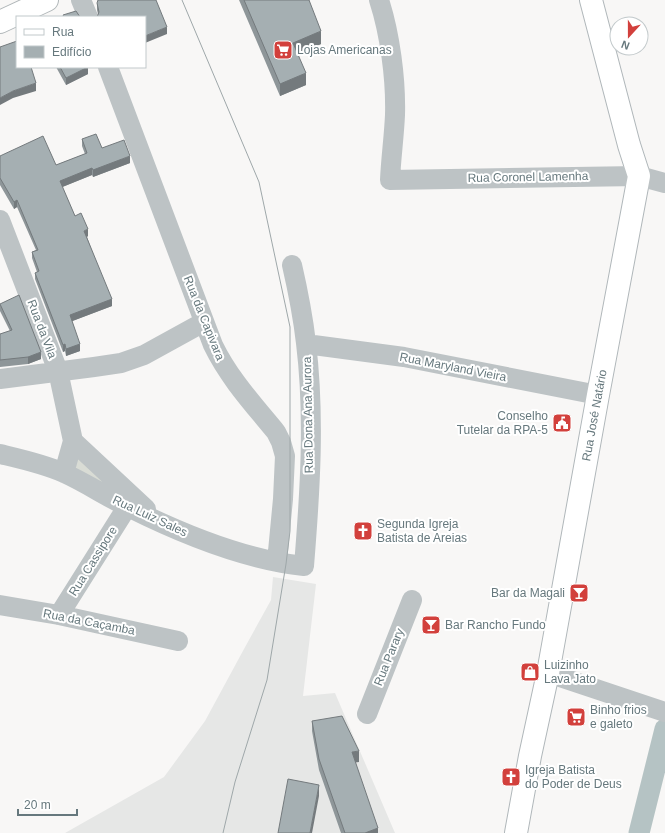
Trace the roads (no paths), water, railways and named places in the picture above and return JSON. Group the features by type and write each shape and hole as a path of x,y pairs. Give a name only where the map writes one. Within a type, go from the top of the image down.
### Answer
{"main road":[{"path":"0,22 48,0"},
{"name":"Rua José Natário","path":"516,833 530,756 548,673 639,176 629,144 591,0"}],"street":[{"path":"81,0 88,16"},
{"name":"Rua Coronel Lamenha","path":"379,0 390,47 393,82 395,115 390,180 639,176 665,183"},
{"name":"Rua da Capivara","path":"108,68 213,345 225,368 250,402 276,432 281,442 285,456 283,499 277,562"},
{"name":"Rua da Vila","path":"0,220 58,372 73,441 64,473"},
{"name":"Rua Dona Ana Aurora","path":"292,266 300,301 306,344 310,401 310,488 304,566"},
{"path":"0,379 94,368 121,363 144,355 204,322"},
{"name":"Rua Maryland Vieira","path":"306,344 404,357 598,395"},
{"path":"73,441 159,522"},
{"name":"Rua Luiz Sales","path":"0,454 44,465 64,473 127,507 202,540 277,562 304,566"},
{"name":"Rua Cassipore","path":"59,615 127,507"},
{"name":"Rua Parary","path":"367,714 412,600"},
{"name":"Rua da Caçamba","path":"0,605 59,615 178,641"},
{"path":"548,673 665,712"}],"waterway":[{"path":"639,833 665,729"}],"tram line":[{"path":"182,0 259,182 290,327 290,531 286,564 267,680 235,782 223,833"}],"place":[{"name":"Lojas Americanas","path":"283,50"},
{"name":"Conselho Tutelar da RPA-5","path":"562,423"},
{"name":"Segunda Igreja Batista de Areias","path":"363,531"},
{"name":"Bar da Magali","path":"579,593"},
{"name":"Bar Rancho Fundo","path":"431,625"},
{"name":"Luizinho Lava Jato","path":"530,672"},
{"name":"Binho frios e galeto","path":"576,717"},
{"name":"Igreja Batista do Poder de Deus","path":"511,777"}]}
